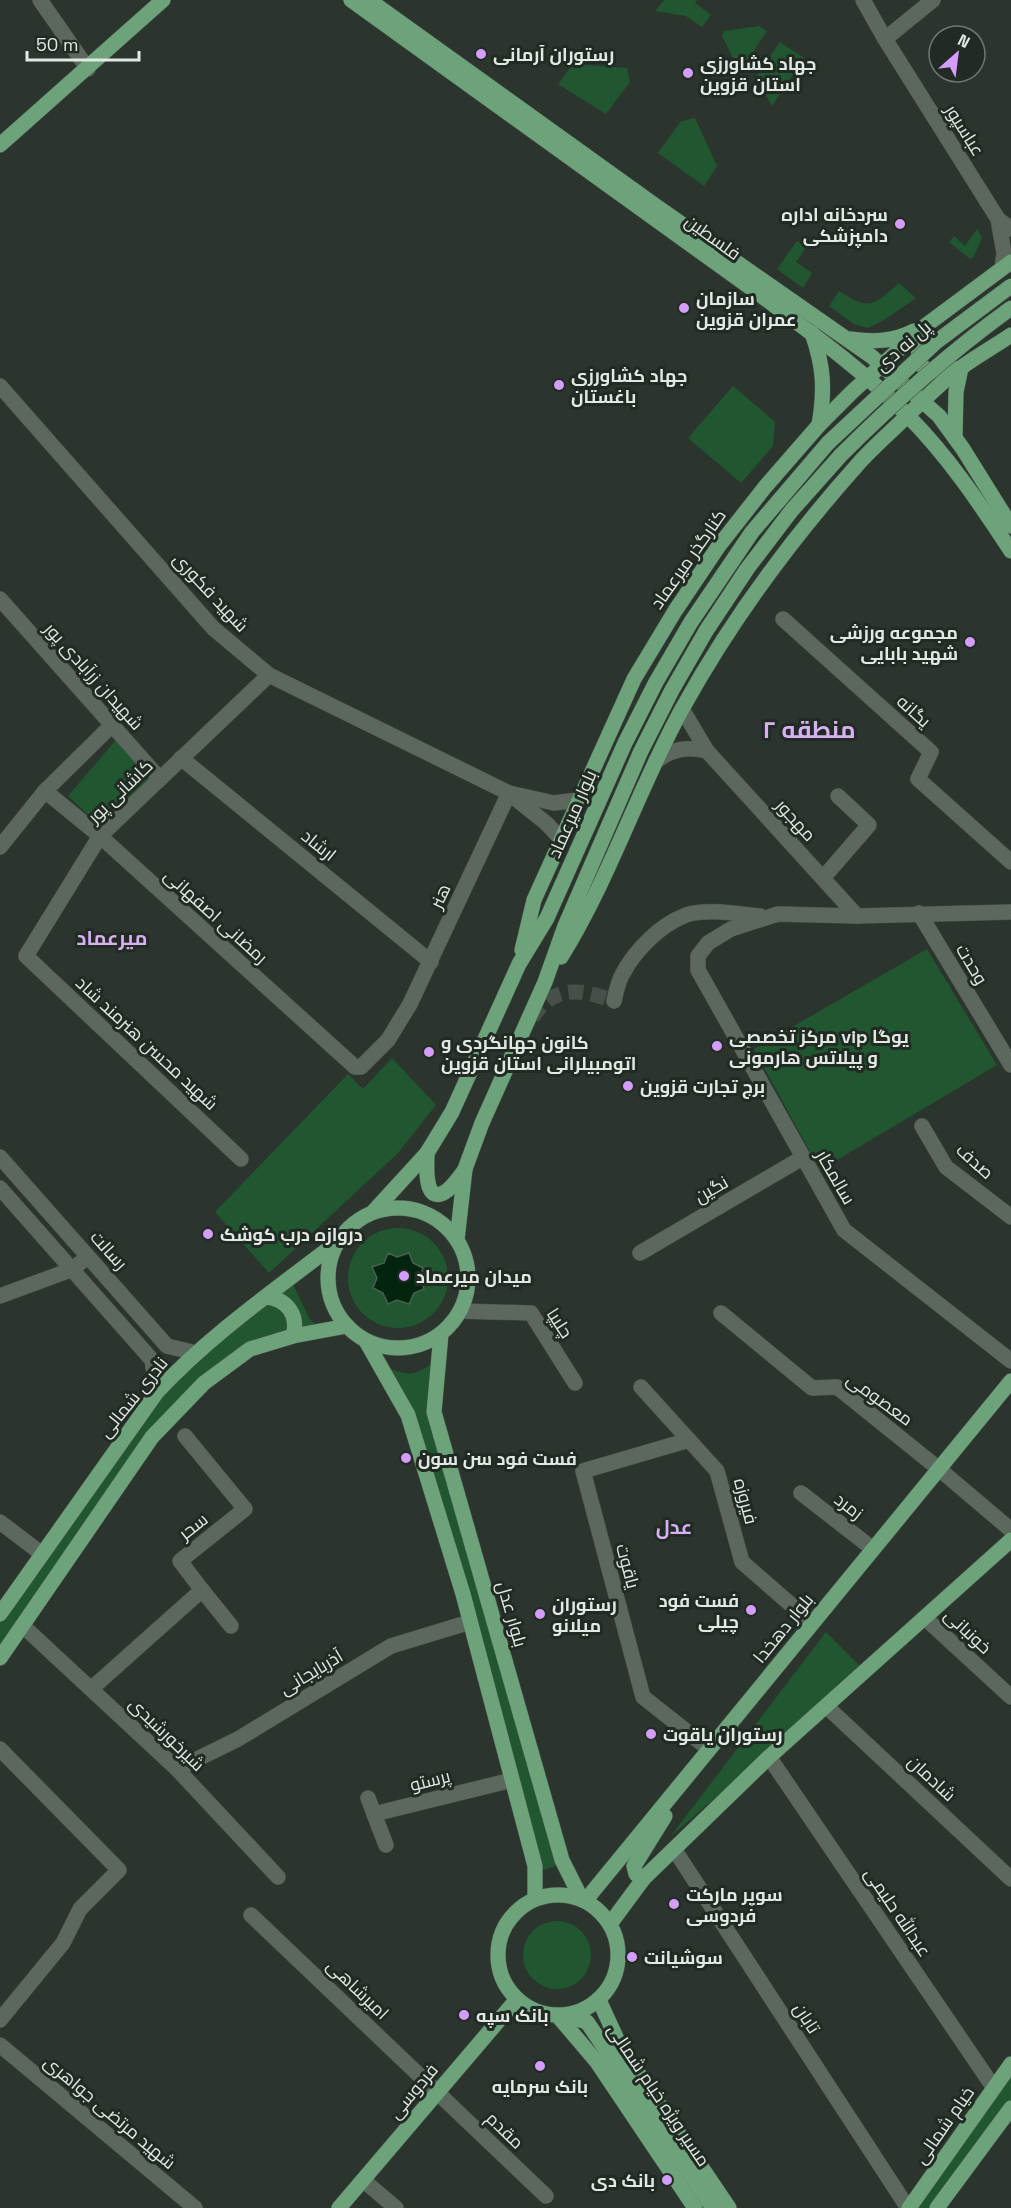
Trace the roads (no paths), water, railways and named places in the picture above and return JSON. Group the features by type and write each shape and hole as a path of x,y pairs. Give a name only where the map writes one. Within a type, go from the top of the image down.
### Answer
{"main road":[{"path":"1,143 88,69 163,0"},
{"name":"فلسطین","path":"351,0 812,333 908,416 976,497 1011,551"},
{"name":"فلسطین","path":"369,0 656,206 882,364 939,416 1011,526"},
{"name":"کنارگذر میرعماد","path":"519,964 534,900 634,679 675,611 732,529 819,425 866,379 925,326 1007,265"},
{"name":"پل نه دی","path":"828,443 936,342 1011,286"},
{"name":"پل نه دی","path":"545,982 570,915 641,751 706,631 747,569 792,510 891,405 948,355 1011,308"},
{"path":"845,338 881,341 906,335 925,326"},
{"path":"925,326 918,348 920,363 924,368 934,372 960,368"},
{"path":"812,333 824,384 819,425 845,417 860,423 864,439 860,462"},
{"path":"457,1240 465,1169 482,1123 545,982 584,921 656,761 682,709 722,640 766,577 860,462 923,400 960,368 1011,335"},
{"path":"955,438 956,392 960,368"},
{"name":"بلوار میرعماد","path":"373,1212 427,1153 452,1112 519,964 547,918 625,743 656,682 691,622 752,532 828,443"},
{"path":"427,1153 426,1176 428,1186 433,1192 440,1194 447,1191 465,1169"},
{"path":"396,1208 420,1211 441,1223 457,1240 463,1251 468,1275 465,1300 452,1323 441,1334 417,1346 391,1348 366,1341 346,1326 334,1308 328,1286 328,1264 336,1243 352,1224 373,1212 396,1208"},
{"name":"نادری شمالی","path":"0,1614 158,1392 196,1353 336,1243"},
{"path":"266,1297 280,1300 290,1309 295,1322 293,1336"},
{"path":"0,1658 152,1437 204,1383 250,1350 293,1336 346,1326"},
{"name":"بلوار عدل","path":"441,1334 434,1412 562,1860 583,1900"},
{"path":"366,1341 408,1415 470,1622 512,1780 534,1866 535,1899"},
{"name":"بلوار دهخدا","path":"583,1900 1011,1381"},
{"path":"610,1924 644,1878 769,1757 1011,1540"},
{"path":"644,1878 636,1874 634,1866 695,1767"},
{"path":"564,1895 583,1900 599,1911 610,1924 615,1935 618,1958 613,1981 599,2000 583,2010 561,2015 543,2013 529,2008 509,1991 500,1971 497,1950 503,1928 516,1911 535,1899 564,1895"},
{"name":"فردوسی","path":"339,2208 517,2000"},
{"path":"599,2000 621,2048 729,2208"},
{"path":"561,2015 597,2062 695,2208"},
{"name":"مسیر ویژه خیام شمالی","path":"561,2015 587,2022 713,2208"},
{"name":"خیام شمالی","path":"908,2208 1011,2064"},
{"path":"937,2208 1011,2108"}],"street":[{"path":"40,0 88,69"},
{"name":"عباسپور","path":"863,0 998,219"},
{"path":"885,39 933,0"},
{"path":"998,219 1011,229"},
{"path":"998,219 1007,265"},
{"name":"شهید فکوری","path":"0,386 213,628 269,675 509,793 554,803 578,800"},
{"name":"شهیدان زرآبادی پور","path":"0,598 160,779"},
{"name":"یگانه","path":"783,619 930,752 918,779 1011,862"},
{"name":"کاشانی پور","path":"26,956 100,836 269,675"},
{"name":"مهجور","path":"682,709 707,751 857,916"},
{"path":"0,847 45,791 112,726"},
{"path":"656,761 665,754 678,749 697,748 707,751"},
{"name":"ارشاد","path":"182,758 431,962"},
{"name":"رمضانی اصفهانی","path":"45,791 100,836 355,1067 361,1067"},
{"path":"509,793 561,839"},
{"name":"هنر","path":"361,1067 388,1040 410,1004 509,793"},
{"path":"823,878 869,825 838,796"},
{"path":"614,1001 621,977 633,957 650,938 687,914 718,912 769,917 778,914 857,916 1011,912"},
{"name":"وحدت","path":"919,914 1011,1065"},
{"name":"سالمکار","path":"769,917 731,929 708,943 698,956 698,970 844,1230 1011,1361"},
{"name":"شهید محسن هنرمند شاد","path":"26,956 241,1159"},
{"name":"صدف","path":"922,1126 946,1167 1011,1217"},
{"name":"رسالت","path":"0,1157 167,1346 196,1353"},
{"name":"نگین","path":"640,1253 802,1158"},
{"path":"0,1188 152,1360 158,1392"},
{"path":"0,1296 73,1269 89,1256"},
{"name":"چلیپا","path":"460,1311 531,1313 575,1383"},
{"name":"معصومی","path":"721,1313 812,1388 837,1387 1011,1530"},
{"name":"فیروزه","path":"641,1387 717,1471 742,1562 812,1623"},
{"name":"سحر","path":"185,1436 245,1509 180,1561 202,1590"},
{"name":"یاقوت","path":"689,1440 583,1471 643,1697 709,1749"},
{"name":"زمرد","path":"801,1493 873,1549"},
{"path":"0,1522 42,1554"},
{"path":"91,1689 202,1590 231,1626"},
{"name":"خونبانی","path":"925,1618 1011,1697"},
{"name":"آذربایجانی","path":"177,1768 238,1739 392,1646 470,1622"},
{"name":"شیرخورشیدی","path":"23,1626 177,1768 278,1877"},
{"name":"شادمان","path":"826,1706 1011,1879"},
{"path":"0,1749 119,1870 80,1909 63,1943 0,2020"},
{"name":"عبدالله حلیمی","path":"769,1757 994,2088"},
{"name":"پرستو","path":"374,1814 512,1780"},
{"path":"368,1798 386,1845"},
{"name":"تابان","path":"674,1849 908,2208"},
{"name":"امیرشاهی","path":"251,1915 438,2092"},
{"name":"شهید مرتضی جواهری","path":"0,2045 195,2208"},
{"name":"مقدم","path":"438,2092 546,2196"},
{"path":"363,2180 396,2208"}],"tunnel":[{"path":"532,1018 549,999 569,992 590,994 614,1001"}],"place":[{"name":"رستوران آرمانی","path":"481,54"},
{"name":"جهاد کشاورزی استان قزوین","path":"688,73"},
{"name":"سردخانه اداره دامپزشکی","path":"900,224"},
{"name":"سازمان عمران قزوین","path":"684,308"},
{"name":"جهاد کشاورزی باغستان","path":"559,385"},
{"name":"مجموعه ورزشی شهید بابایی","path":"970,642"},
{"name":"مرکز تخصصی vip یوگا و پیلاتس هارمونی","path":"717,1046"},
{"name":"کانون جهانگردی و اتومبیلرانی استان قزوین","path":"429,1052"},
{"name":"برج تجارت قزوین","path":"628,1086"},
{"name":"دروازه درب کوشک","path":"208,1234"},
{"name":"میدان میرعماد","path":"404,1276"},
{"name":"فست فود سن سون","path":"406,1458"},
{"name":"فست فود چیلی","path":"751,1610"},
{"name":"رستوران میلانو","path":"540,1614"},
{"name":"رستوران یاقوت","path":"651,1734"},
{"name":"سوپر مارکت فردوسی","path":"674,1904"},
{"name":"سوشیانت","path":"632,1957"},
{"name":"بانک سپه","path":"464,2015"},
{"name":"بانک سرمایه","path":"540,2066"},
{"name":"بانک دی","path":"667,2180"}],"district":[{"name":"منطقه ۲","path":"809,729"},
{"name":"میرعماد","path":"112,938"},
{"name":"عدل","path":"674,1527"}]}
